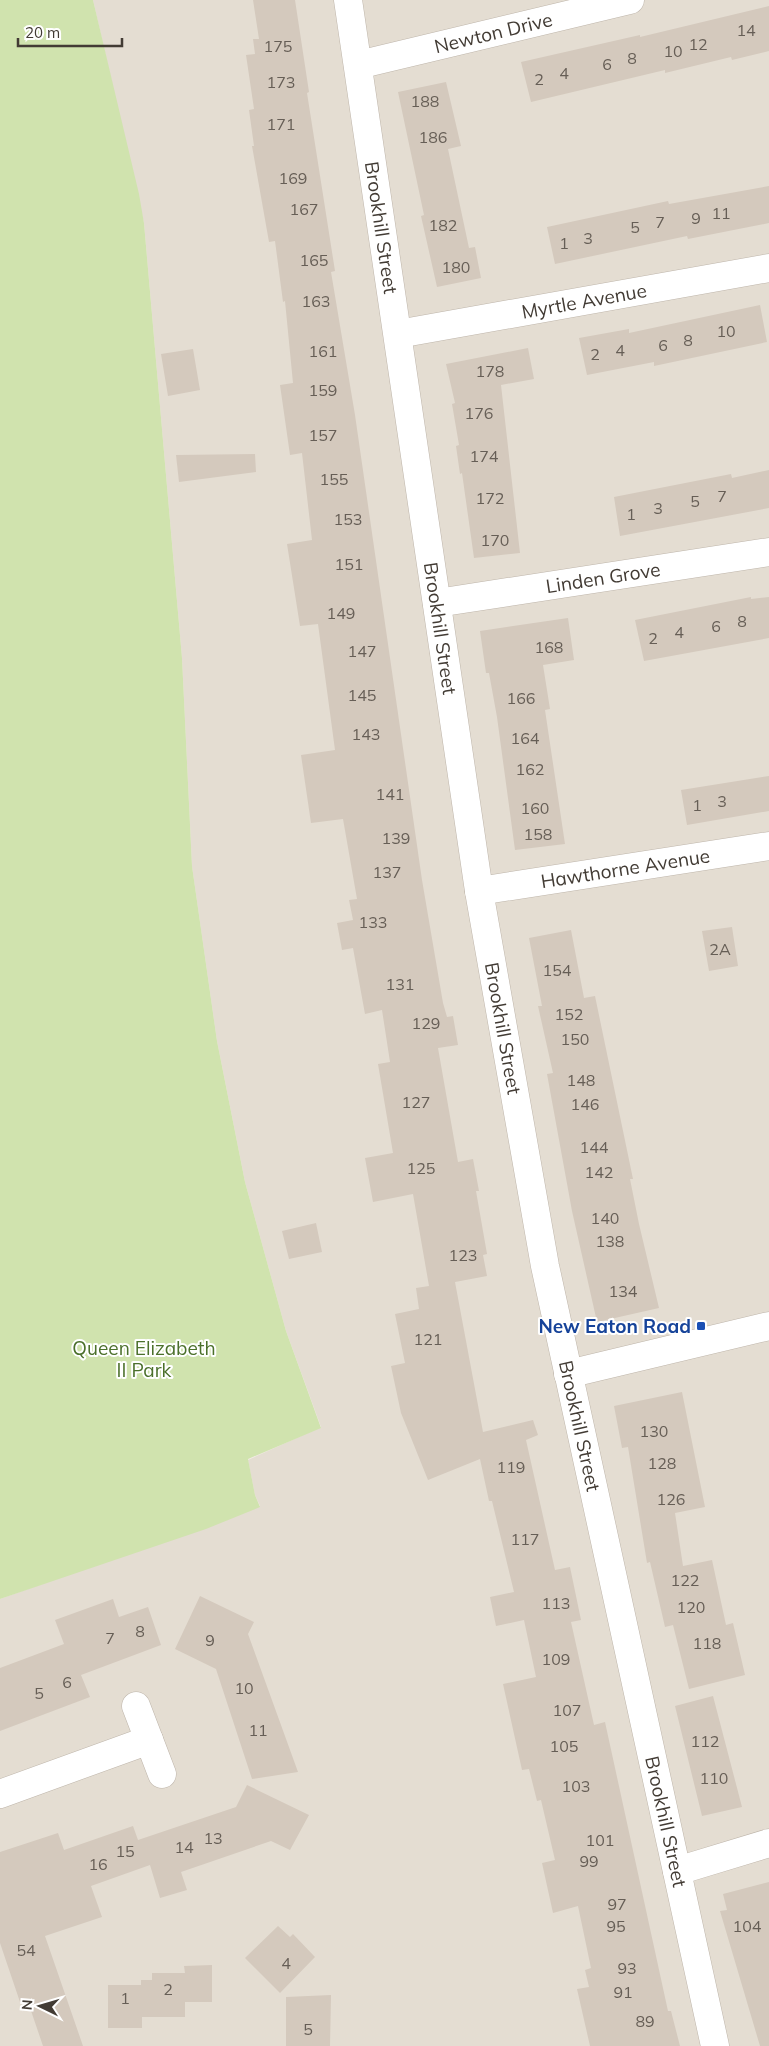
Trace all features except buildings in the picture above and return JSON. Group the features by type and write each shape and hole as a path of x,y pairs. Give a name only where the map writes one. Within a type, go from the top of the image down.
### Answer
{"street":[{"name":"Brookhill Street","path":"348,0 479,891 545,1266 715,2046"},
{"name":"Newton Drive","path":"358,65 630,0"},
{"name":"Myrtle Avenue","path":"398,334 769,268"},
{"name":"Linden Grove","path":"437,603 769,552"},
{"name":"Hawthorne Avenue","path":"479,891 769,846"},
{"path":"568,1374 769,1326"},
{"path":"136,1706 162,1774"},
{"path":"0,1794 149,1740"},
{"path":"677,1871 769,1843"}],"shaded area":[{"path":"93,0 769,0 769,2046 0,2046 0,1599 260,1506 255,1495 248,1460 321,1427 286,1331 245,1182 217,1041 192,866 182,658 144,223"}],"green space":[{"name":"Queen Elizabeth II Park","path":"0,0 93,0 139,194 144,223 182,658 192,866 217,1041 245,1182 286,1331 321,1428 248,1459 255,1495 260,1507 206,1529 0,1599"}],"place":[{"name":"New Eaton Road","path":"701,1326"}]}
